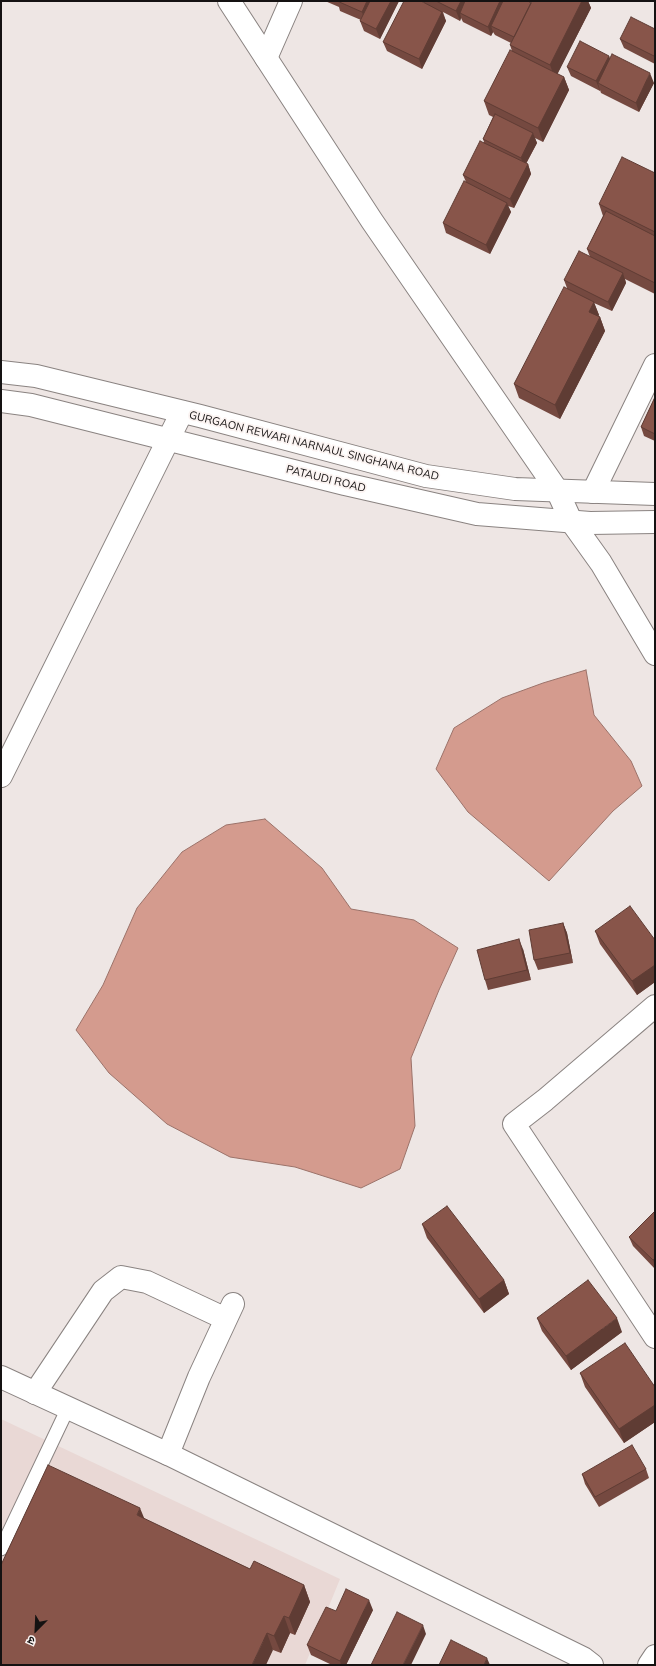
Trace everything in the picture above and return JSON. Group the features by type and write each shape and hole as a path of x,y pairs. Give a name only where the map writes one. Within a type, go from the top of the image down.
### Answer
{"street":[{"path":"229,1 372,221 557,490 571,521 601,563 655,654"},
{"path":"266,58 291,1"},
{"path":"593,492 655,365"},
{"name":"GURGAON REWARI NARNAUL SINGHANA ROAD","path":"1,372 36,376 182,412 426,476 515,489 655,494"},
{"name":"PATAUDI ROAD","path":"1,401 32,405 345,484 476,514 590,523 655,522"},
{"path":"1,776 182,412"},
{"path":"655,1006 557,1090 514,1124 655,1337"},
{"path":"35,1393 103,1290 121,1277 147,1282 229,1311 199,1377 168,1454"},
{"path":"1,1377 168,1454 583,1658 592,1665"},
{"path":"650,1665 655,1656"}],"lane":[{"path":"1,1549 68,1408"}],"shaded area":[{"path":"586,670 594,715 631,761 642,786 613,811 549,881 468,812 436,769 454,728 502,698 543,683"},
{"path":"265,819 322,868 351,909 414,920 458,948 411,1058 415,1126 400,1169 361,1188 295,1167 230,1157 167,1124 109,1073 76,1030 103,985 137,908 182,852 226,825"},
{"path":"1,1419 340,1579 305,1665 1,1665"}],"building":[{"path":"337,1 367,1 362,12"},
{"path":"370,1 391,1 376,29 360,21"},
{"path":"404,1 421,1 442,12 419,59 383,42"},
{"path":"436,1 461,1 456,11"},
{"path":"465,1 500,1 488,27 460,13"},
{"path":"503,1 528,1 531,3 514,37 491,26"},
{"path":"532,1 582,1 550,65 510,45"},
{"path":"631,17 655,29 654,56 620,39"},
{"path":"580,41 609,56 596,81 567,67"},
{"path":"510,50 564,77 538,128 484,101"},
{"path":"612,54 650,73 636,103 598,83"},
{"path":"495,114 533,133 521,158 483,139"},
{"path":"480,141 528,164 510,199 463,175"},
{"path":"622,157 655,173 655,232 599,204"},
{"path":"464,181 507,203 486,245 443,223"},
{"path":"606,211 655,236 655,283 587,249"},
{"path":"579,251 623,273 608,302 564,280"},
{"path":"564,287 594,302 589,312 600,317 555,405 514,384"},
{"path":"655,397 655,434 641,427"},
{"path":"630,906 655,940 655,965 632,981 595,931"},
{"path":"563,923 570,953 534,960 529,930"},
{"path":"519,939 527,970 485,980 477,950"},
{"path":"447,1206 504,1280 479,1299 422,1224"},
{"path":"655,1211 655,1258 653,1260 629,1237"},
{"path":"588,1280 617,1318 566,1356 537,1318"},
{"path":"625,1343 655,1387 655,1405 619,1429 580,1373"},
{"path":"632,1445 646,1469 595,1497 582,1474"},
{"path":"48,1465 140,1508 137,1515 250,1569 254,1561 304,1585 289,1618 284,1616 274,1636 267,1633 252,1665 1,1665 1,1565"},
{"path":"346,1589 369,1600 340,1661 307,1645 326,1607 336,1611"},
{"path":"397,1612 423,1625 403,1665 371,1665"},
{"path":"451,1640 487,1658 484,1665 439,1665"}]}
